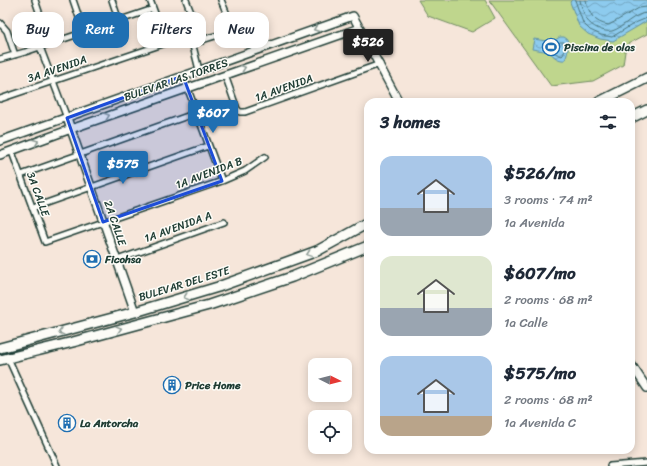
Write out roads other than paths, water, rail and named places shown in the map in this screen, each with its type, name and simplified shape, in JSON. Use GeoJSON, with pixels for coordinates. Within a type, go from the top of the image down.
{"type":"FeatureCollection","features":[{"type":"Feature","properties":{"kind":"highway"},"geometry":{"type":"LineString","coordinates":[[608,98],[647,78]]}},
{"type":"Feature","properties":{"kind":"highway"},"geometry":{"type":"LineString","coordinates":[[635,109],[647,103]]}},
{"type":"Feature","properties":{"kind":"highway"},"geometry":{"type":"LineString","coordinates":[[635,116],[647,110]]}},
{"type":"Feature","properties":{"kind":"highway","name":"BULEVAR DEL ESTE"},"geometry":{"type":"LineString","coordinates":[[0,348],[135,312],[243,278],[317,251],[364,225]]}},
{"type":"Feature","properties":{"kind":"highway"},"geometry":{"type":"LineString","coordinates":[[332,243],[347,238],[364,229]]}},
{"type":"Feature","properties":{"kind":"highway"},"geometry":{"type":"LineString","coordinates":[[4,359],[209,305],[292,277],[364,248]]}},
{"type":"Feature","properties":{"kind":"highway"},"geometry":{"type":"LineString","coordinates":[[209,305],[241,299],[364,252]]}},
{"type":"Feature","properties":{"kind":"street"},"geometry":{"type":"LineString","coordinates":[[35,0],[39,12]]}},
{"type":"Feature","properties":{"kind":"street"},"geometry":{"type":"LineString","coordinates":[[73,0],[77,12]]}},
{"type":"Feature","properties":{"kind":"street"},"geometry":{"type":"LineString","coordinates":[[112,0],[116,12]]}},
{"type":"Feature","properties":{"kind":"street"},"geometry":{"type":"LineString","coordinates":[[129,17],[153,9],[150,0]]}},
{"type":"Feature","properties":{"kind":"street"},"geometry":{"type":"LineString","coordinates":[[186,0],[191,12]]}},
{"type":"Feature","properties":{"kind":"street"},"geometry":{"type":"LineString","coordinates":[[206,40],[230,32],[232,29],[221,0]]}},
{"type":"Feature","properties":{"kind":"street","name":"3A AVENIDA"},"geometry":{"type":"LineString","coordinates":[[0,99],[166,43],[153,9]]}},
{"type":"Feature","properties":{"kind":"street","name":"BULEVAR LAS TORRES"},"geometry":{"type":"LineString","coordinates":[[0,141],[353,16],[360,28],[0,155]]}},
{"type":"Feature","properties":{"kind":"street"},"geometry":{"type":"LineString","coordinates":[[0,24],[7,31],[15,55]]}},
{"type":"Feature","properties":{"kind":"street"},"geometry":{"type":"LineString","coordinates":[[360,28],[376,65],[397,98]]}},
{"type":"Feature","properties":{"kind":"street"},"geometry":{"type":"LineString","coordinates":[[0,59],[37,48]]}},
{"type":"Feature","properties":{"kind":"street"},"geometry":{"type":"LineString","coordinates":[[40,48],[67,118]]}},
{"type":"Feature","properties":{"kind":"street"},"geometry":{"type":"LineString","coordinates":[[194,48],[199,70]]}},
{"type":"Feature","properties":{"kind":"street","name":"1A AVENIDA"},"geometry":{"type":"LineString","coordinates":[[225,75],[236,109],[240,112],[245,112],[376,65]]}},
{"type":"Feature","properties":{"kind":"street"},"geometry":{"type":"LineString","coordinates":[[183,76],[222,181]]}},
{"type":"Feature","properties":{"kind":"street"},"geometry":{"type":"LineString","coordinates":[[21,175],[196,113]]}},
{"type":"Feature","properties":{"kind":"street","name":"2A CALLE"},"geometry":{"type":"LineString","coordinates":[[67,118],[135,312]]}},
{"type":"Feature","properties":{"kind":"street"},"geometry":{"type":"LineString","coordinates":[[32,208],[208,146]]}},
{"type":"Feature","properties":{"kind":"street","name":"3A CALLE"},"geometry":{"type":"LineString","coordinates":[[12,152],[45,242]]}},
{"type":"Feature","properties":{"kind":"street","name":"1A AVENIDA B"},"geometry":{"type":"LineString","coordinates":[[45,242],[222,181],[245,171],[265,157]]}},
{"type":"Feature","properties":{"kind":"street","name":"1A AVENIDA A"},"geometry":{"type":"LineString","coordinates":[[117,260],[224,222]]}},
{"type":"Feature","properties":{"kind":"street"},"geometry":{"type":"LineString","coordinates":[[4,359],[57,466]]}},
{"type":"Feature","properties":{"kind":"street"},"geometry":{"type":"LineString","coordinates":[[635,368],[644,378],[647,388]]}},
{"type":"Feature","properties":{"kind":"street"},"geometry":{"type":"LineString","coordinates":[[610,466],[647,463]]}},
{"type":"Feature","properties":{"kind":"water"},"geometry":{"type":"Polygon","coordinates":[[[572,0],[647,0],[647,21],[613,41],[600,39],[588,34],[579,26],[570,2],[572,0]]]}},
{"type":"Feature","properties":{"kind":"water","name":"Piscina de olas"},"geometry":{"type":"Polygon","coordinates":[[[560,37],[567,39],[568,50],[565,60],[561,60],[553,56],[550,52],[532,49],[534,39],[552,42],[560,37]]]}},
{"type":"Feature","properties":{"kind":"place","name":"Piscina de olas"},"geometry":{"type":"Point","coordinates":[551,47]}},
{"type":"Feature","properties":{"kind":"place","name":"Ficohsa"},"geometry":{"type":"Point","coordinates":[92,259]}},
{"type":"Feature","properties":{"kind":"place","name":"Price Home"},"geometry":{"type":"Point","coordinates":[172,385]}},
{"type":"Feature","properties":{"kind":"place","name":"La Antorcha"},"geometry":{"type":"Point","coordinates":[67,423]}}]}
